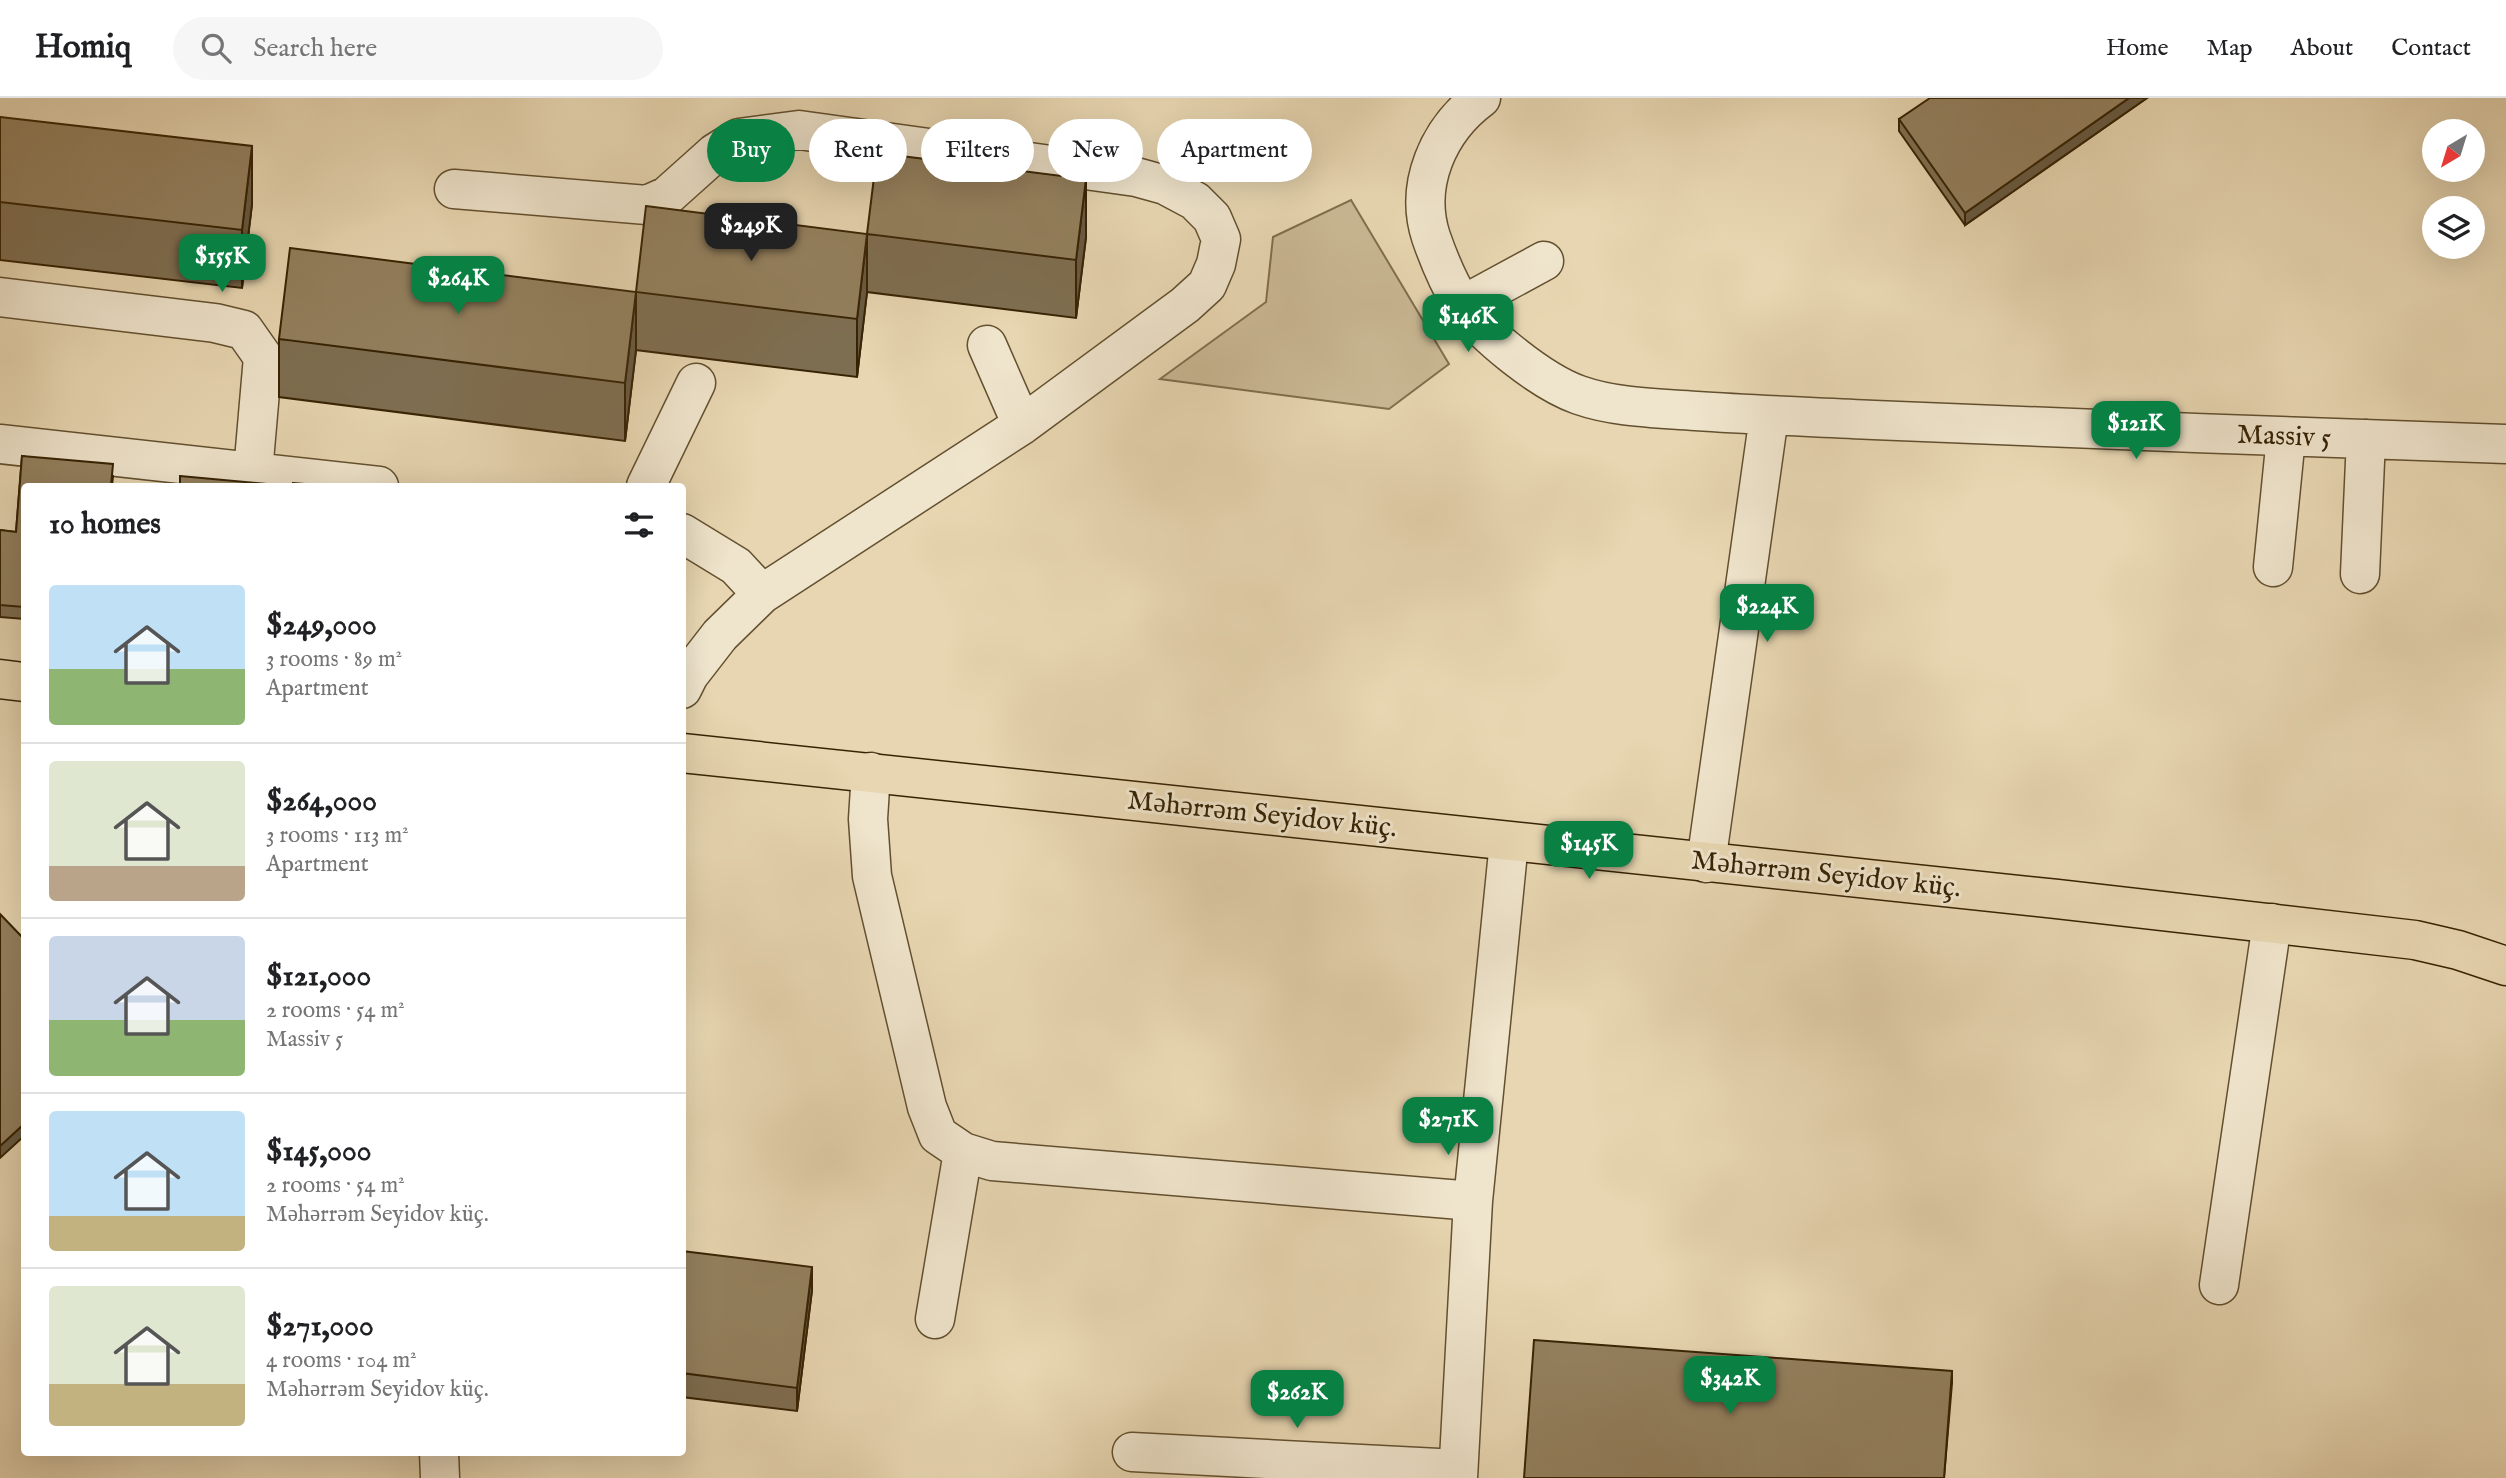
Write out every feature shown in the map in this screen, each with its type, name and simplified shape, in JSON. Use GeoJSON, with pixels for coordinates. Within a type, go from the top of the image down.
{"type":"FeatureCollection","features":[{"type":"Feature","properties":{"kind":"main road"},"geometry":{"type":"LineString","coordinates":[[0,679],[21,682]]}},
{"type":"Feature","properties":{"kind":"main road","name":"Məhərrəm Seyidov küç."},"geometry":{"type":"LineString","coordinates":[[686,752],[2272,923],[2415,940],[2458,950],[2506,966]]}},
{"type":"Feature","properties":{"kind":"street","name":"Massiv 5"},"geometry":{"type":"LineString","coordinates":[[1481,98],[1447,134],[1432,162],[1426,190],[1427,223],[1441,268],[1463,305],[1494,339],[1537,373],[1578,395],[1630,407],[1769,416],[2506,444]]}},
{"type":"Feature","properties":{"kind":"street"},"geometry":{"type":"LineString","coordinates":[[454,189],[647,205],[667,196],[715,153],[739,138],[799,130],[1136,177],[1165,185],[1195,201],[1212,218],[1221,239],[1216,264],[1207,285],[1185,305],[1023,425],[762,594],[720,635],[686,681]]}},
{"type":"Feature","properties":{"kind":"street"},"geometry":{"type":"LineString","coordinates":[[1463,305],[1544,261]]}},
{"type":"Feature","properties":{"kind":"street"},"geometry":{"type":"LineString","coordinates":[[0,298],[215,323],[244,330],[263,357],[253,472]]}},
{"type":"Feature","properties":{"kind":"street"},"geometry":{"type":"LineString","coordinates":[[987,345],[1023,425]]}},
{"type":"Feature","properties":{"kind":"street"},"geometry":{"type":"LineString","coordinates":[[647,483],[696,383]]}},
{"type":"Feature","properties":{"kind":"street"},"geometry":{"type":"LineString","coordinates":[[1706,863],[1769,416]]}},
{"type":"Feature","properties":{"kind":"street"},"geometry":{"type":"LineString","coordinates":[[2273,567],[2286,437]]}},
{"type":"Feature","properties":{"kind":"street"},"geometry":{"type":"LineString","coordinates":[[2360,574],[2366,439]]}},
{"type":"Feature","properties":{"kind":"street"},"geometry":{"type":"LineString","coordinates":[[0,444],[352,483]]}},
{"type":"Feature","properties":{"kind":"street"},"geometry":{"type":"LineString","coordinates":[[686,535],[736,566],[762,594]]}},
{"type":"Feature","properties":{"kind":"street"},"geometry":{"type":"LineString","coordinates":[[871,772],[868,819],[872,876],[927,1107],[938,1135],[963,1152],[992,1161],[1473,1201]]}},
{"type":"Feature","properties":{"kind":"street"},"geometry":{"type":"LineString","coordinates":[[1132,1452],[1319,1470],[1458,1474],[1473,1201],[1510,842]]}},
{"type":"Feature","properties":{"kind":"street"},"geometry":{"type":"LineString","coordinates":[[2219,1285],[2272,923]]}},
{"type":"Feature","properties":{"kind":"street"},"geometry":{"type":"LineString","coordinates":[[935,1319],[963,1152]]}},
{"type":"Feature","properties":{"kind":"street"},"geometry":{"type":"LineString","coordinates":[[439,1456],[440,1478]]}},
{"type":"Feature","properties":{"kind":"shaded area"},"geometry":{"type":"Polygon","coordinates":[[[1351,200],[1449,364],[1389,409],[1160,379],[1266,302],[1273,237],[1351,200]]]}},
{"type":"Feature","properties":{"kind":"building"},"geometry":{"type":"Polygon","coordinates":[[[1930,98],[2129,98],[1965,213],[1899,119],[1930,98]]]}},
{"type":"Feature","properties":{"kind":"building"},"geometry":{"type":"Polygon","coordinates":[[[0,117],[252,146],[242,230],[0,202],[0,117]]]}},
{"type":"Feature","properties":{"kind":"building"},"geometry":{"type":"Polygon","coordinates":[[[907,157],[921,158],[921,182],[1034,182],[1034,173],[1048,174],[1048,182],[1086,182],[1076,260],[867,234],[873,182],[907,182],[907,157]]]}},
{"type":"Feature","properties":{"kind":"building"},"geometry":{"type":"Polygon","coordinates":[[[646,206],[867,234],[857,319],[636,292],[646,206]]]}},
{"type":"Feature","properties":{"kind":"building"},"geometry":{"type":"Polygon","coordinates":[[[290,248],[636,292],[625,383],[279,339],[290,248]]]}},
{"type":"Feature","properties":{"kind":"building"},"geometry":{"type":"Polygon","coordinates":[[[22,456],[113,464],[111,483],[21,483],[21,607],[0,605],[0,530],[16,532],[22,456]]]}},
{"type":"Feature","properties":{"kind":"building"},"geometry":{"type":"Polygon","coordinates":[[[180,476],[257,483],[180,483],[180,476]]]}},
{"type":"Feature","properties":{"kind":"building"},"geometry":{"type":"Polygon","coordinates":[[[0,914],[21,936],[21,1127],[0,1146],[0,914]]]}},
{"type":"Feature","properties":{"kind":"building"},"geometry":{"type":"Polygon","coordinates":[[[686,1251],[812,1267],[797,1388],[686,1374],[686,1251]]]}},
{"type":"Feature","properties":{"kind":"building"},"geometry":{"type":"Polygon","coordinates":[[[1534,1340],[1952,1371],[1944,1478],[1524,1478],[1534,1340]]]}}]}
